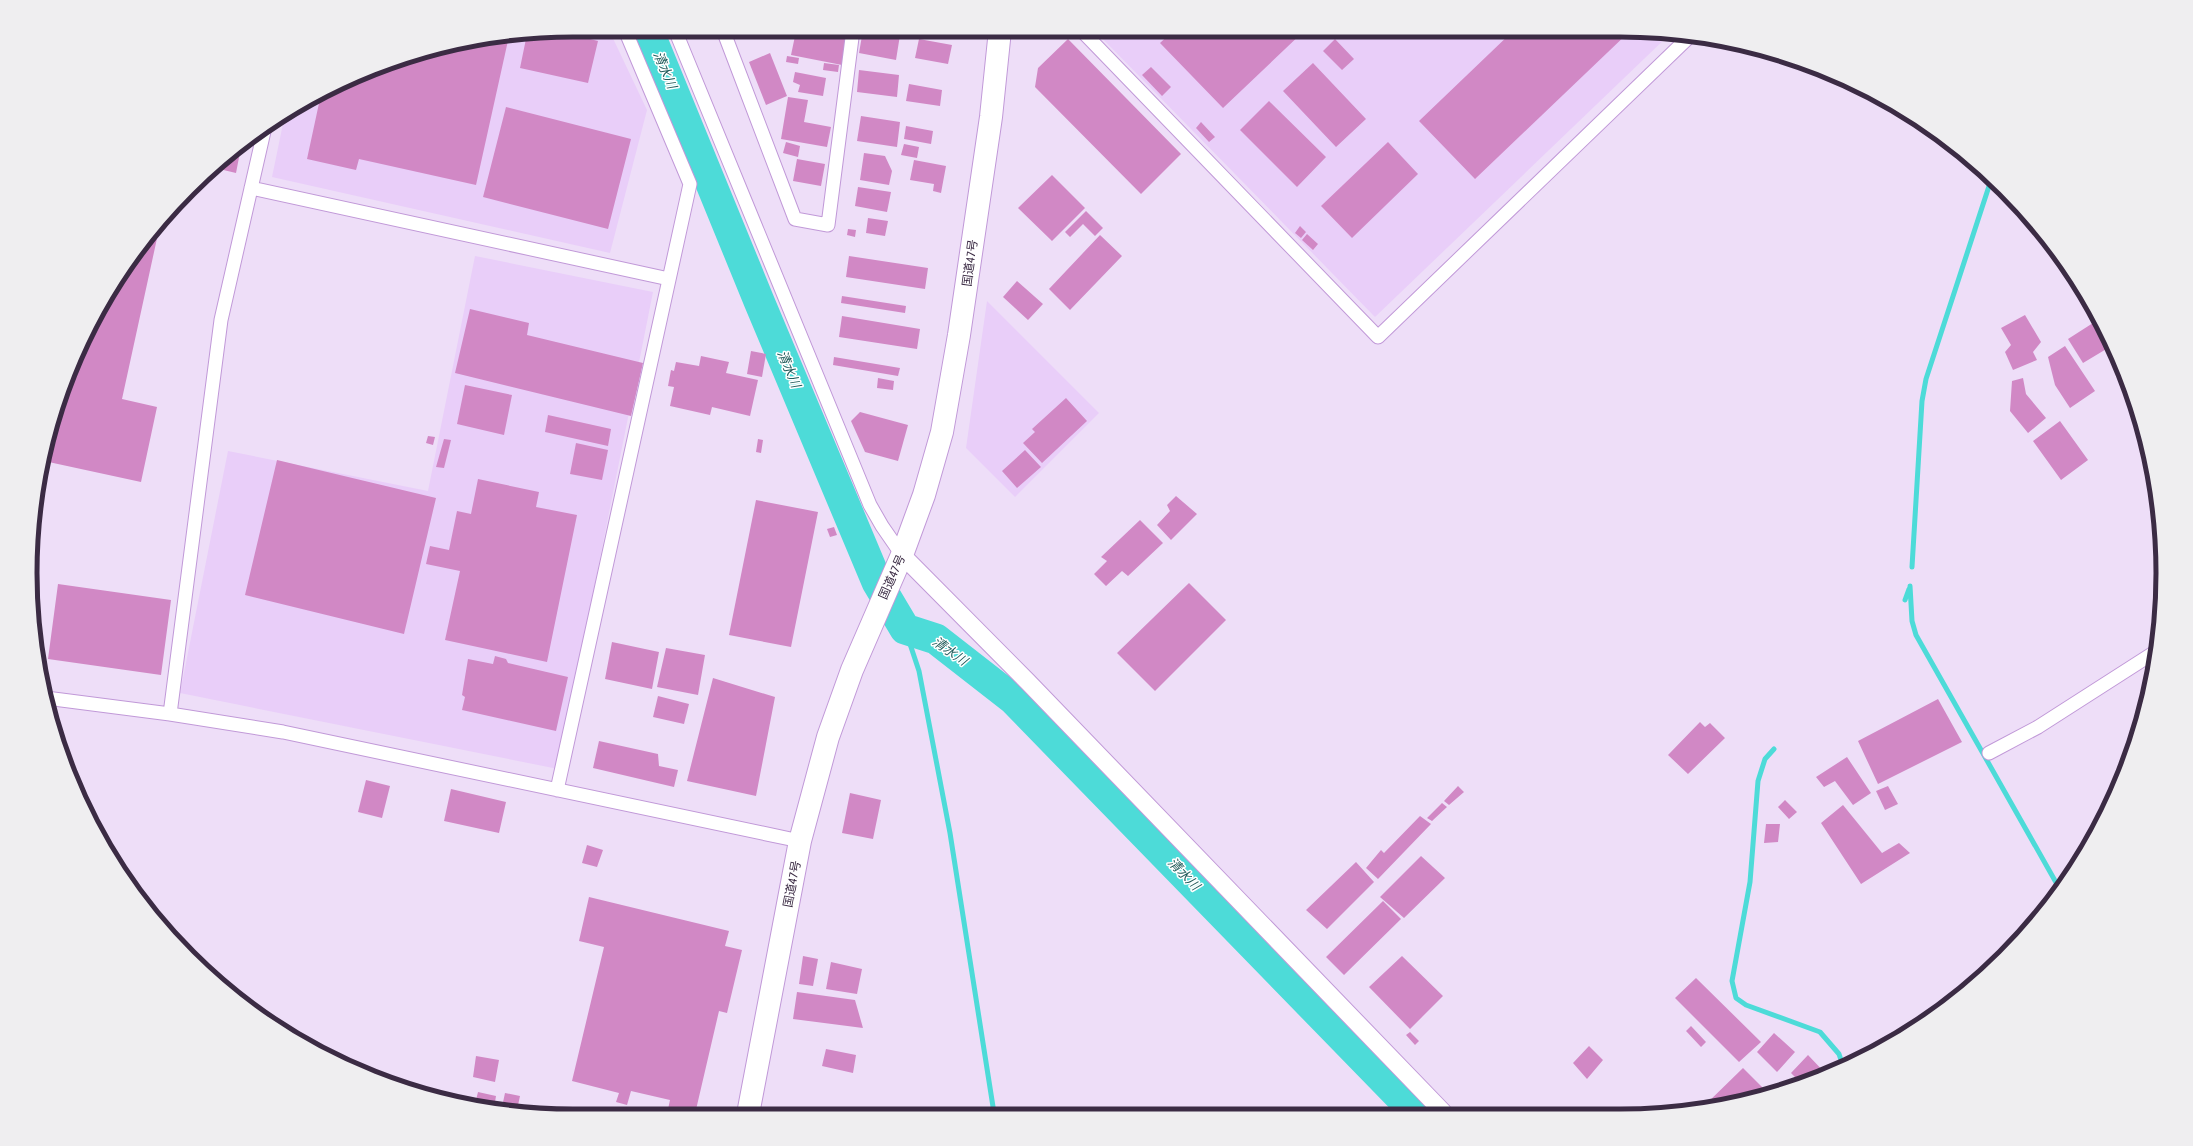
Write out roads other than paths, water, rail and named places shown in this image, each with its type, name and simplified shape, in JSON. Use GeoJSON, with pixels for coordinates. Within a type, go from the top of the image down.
{"type":"FeatureCollection","features":[{"type":"Feature","properties":{"kind":"highway","name":"国道47号"},"geometry":{"type":"LineString","coordinates":[[749,1109],[800,841],[828,737],[852,670],[901,558],[924,495],[942,432],[959,335],[992,116],[999,37]]}},
{"type":"Feature","properties":{"kind":"street"},"geometry":{"type":"LineString","coordinates":[[557,790],[690,184],[628,37]]}},
{"type":"Feature","properties":{"kind":"street"},"geometry":{"type":"LineString","coordinates":[[678,37],[870,505],[901,558],[1045,699],[1440,1109]]}},
{"type":"Feature","properties":{"kind":"street"},"geometry":{"type":"LineString","coordinates":[[726,37],[795,219],[828,224],[852,37]]}},
{"type":"Feature","properties":{"kind":"street"},"geometry":{"type":"LineString","coordinates":[[1089,37],[1378,337],[1684,41]]}},
{"type":"Feature","properties":{"kind":"street"},"geometry":{"type":"LineString","coordinates":[[170,714],[221,320],[263,136]]}},
{"type":"Feature","properties":{"kind":"street"},"geometry":{"type":"LineString","coordinates":[[251,188],[669,279]]}},
{"type":"Feature","properties":{"kind":"street"},"geometry":{"type":"LineString","coordinates":[[1989,753],[2038,727],[2149,656]]}},
{"type":"Feature","properties":{"kind":"street"},"geometry":{"type":"LineString","coordinates":[[52,699],[170,714],[283,732],[800,841]]}},
{"type":"Feature","properties":{"kind":"waterway","name":"清水川"},"geometry":{"type":"LineString","coordinates":[[651,37],[759,301],[877,582],[905,629],[936,639],[1013,699],[1412,1109]]}},
{"type":"Feature","properties":{"kind":"waterway"},"geometry":{"type":"LineString","coordinates":[[1912,567],[1922,401],[1926,379],[1989,185]]}},
{"type":"Feature","properties":{"kind":"waterway"},"geometry":{"type":"LineString","coordinates":[[1910,586],[1912,621],[1916,635],[2057,884]]}},
{"type":"Feature","properties":{"kind":"waterway"},"geometry":{"type":"LineString","coordinates":[[1905,600],[1909,589]]}},
{"type":"Feature","properties":{"kind":"waterway"},"geometry":{"type":"LineString","coordinates":[[905,629],[919,671],[950,833],[993,1109]]}},
{"type":"Feature","properties":{"kind":"waterway"},"geometry":{"type":"LineString","coordinates":[[1774,749],[1765,759],[1758,781],[1750,882],[1732,981],[1736,998],[1746,1005],[1820,1032],[1839,1054],[1841,1061]]}}]}
